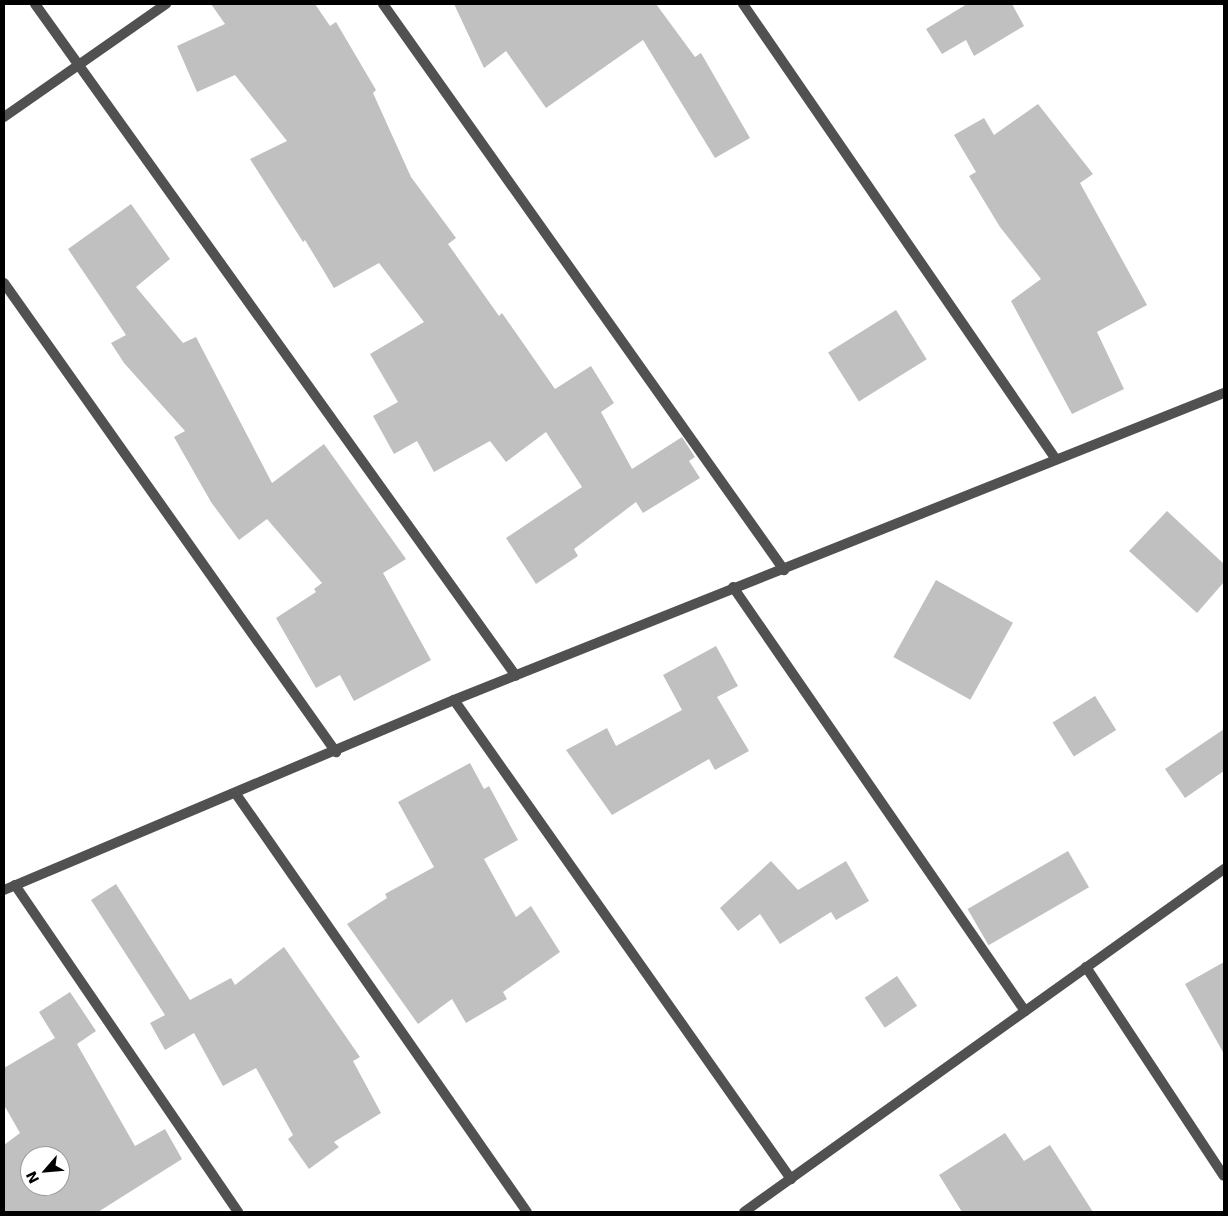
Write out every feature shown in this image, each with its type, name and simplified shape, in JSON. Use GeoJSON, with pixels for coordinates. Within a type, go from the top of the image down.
{"type":"FeatureCollection","features":[{"type":"Feature","properties":{"kind":"street"},"geometry":{"type":"LineString","coordinates":[[35,4],[516,676]]}},
{"type":"Feature","properties":{"kind":"street"},"geometry":{"type":"LineString","coordinates":[[4,117],[79,67],[166,4]]}},
{"type":"Feature","properties":{"kind":"street"},"geometry":{"type":"LineString","coordinates":[[382,4],[784,570]]}},
{"type":"Feature","properties":{"kind":"street"},"geometry":{"type":"LineString","coordinates":[[743,4],[1055,458]]}},
{"type":"Feature","properties":{"kind":"street"},"geometry":{"type":"LineString","coordinates":[[4,283],[336,752]]}},
{"type":"Feature","properties":{"kind":"street"},"geometry":{"type":"LineString","coordinates":[[4,890],[336,752],[454,700],[733,588],[784,570],[1055,458],[1224,393]]}},
{"type":"Feature","properties":{"kind":"street"},"geometry":{"type":"LineString","coordinates":[[733,588],[1025,1011]]}},
{"type":"Feature","properties":{"kind":"street"},"geometry":{"type":"LineString","coordinates":[[454,700],[791,1179]]}},
{"type":"Feature","properties":{"kind":"street"},"geometry":{"type":"LineString","coordinates":[[236,794],[527,1212]]}},
{"type":"Feature","properties":{"kind":"street"},"geometry":{"type":"LineString","coordinates":[[744,1212],[1224,869]]}},
{"type":"Feature","properties":{"kind":"street"},"geometry":{"type":"LineString","coordinates":[[15,885],[238,1212]]}},
{"type":"Feature","properties":{"kind":"street"},"geometry":{"type":"LineString","coordinates":[[1086,967],[1224,1176]]}},
{"type":"Feature","properties":{"kind":"building"},"geometry":{"type":"Polygon","coordinates":[[[211,4],[315,4],[330,26],[336,22],[376,90],[373,93],[411,177],[456,238],[448,244],[499,316],[502,313],[555,389],[591,366],[614,403],[601,412],[632,469],[682,437],[695,457],[689,461],[700,478],[643,513],[636,502],[574,549],[578,556],[536,584],[506,538],[582,487],[546,432],[506,462],[490,441],[434,472],[417,441],[394,454],[373,416],[398,402],[370,354],[424,322],[379,263],[334,288],[305,240],[303,242],[250,159],[287,141],[235,75],[197,92],[177,46],[225,24],[211,4]]]}},
{"type":"Feature","properties":{"kind":"building"},"geometry":{"type":"Polygon","coordinates":[[[454,4],[656,4],[695,57],[701,53],[750,138],[715,158],[643,40],[546,108],[506,51],[484,68],[454,4]]]}},
{"type":"Feature","properties":{"kind":"building"},"geometry":{"type":"Polygon","coordinates":[[[967,4],[1012,4],[1024,26],[974,56],[966,40],[942,54],[926,29],[967,4]]]}},
{"type":"Feature","properties":{"kind":"building"},"geometry":{"type":"Polygon","coordinates":[[[1038,104],[1093,174],[1080,183],[1147,305],[1097,332],[1124,389],[1072,414],[1011,301],[1041,279],[1000,227],[969,176],[976,172],[954,135],[984,118],[994,135],[1038,104]]]}},
{"type":"Feature","properties":{"kind":"building"},"geometry":{"type":"Polygon","coordinates":[[[131,204],[170,259],[136,287],[183,343],[196,337],[272,483],[324,444],[406,559],[383,573],[431,660],[354,701],[340,675],[316,688],[276,618],[316,592],[314,589],[322,583],[267,519],[239,540],[211,502],[174,437],[185,431],[124,363],[111,343],[126,335],[68,249],[131,204]]]}},
{"type":"Feature","properties":{"kind":"building"},"geometry":{"type":"Polygon","coordinates":[[[896,310],[927,359],[859,402],[828,352],[896,310]]]}},
{"type":"Feature","properties":{"kind":"building"},"geometry":{"type":"Polygon","coordinates":[[[1167,511],[1224,564],[1224,582],[1197,613],[1129,551],[1167,511]]]}},
{"type":"Feature","properties":{"kind":"building"},"geometry":{"type":"Polygon","coordinates":[[[936,580],[1013,623],[970,700],[893,657],[936,580]]]}},
{"type":"Feature","properties":{"kind":"building"},"geometry":{"type":"Polygon","coordinates":[[[716,646],[738,686],[717,697],[749,751],[715,770],[709,759],[612,815],[566,750],[607,728],[616,746],[682,710],[663,675],[716,646]]]}},
{"type":"Feature","properties":{"kind":"building"},"geometry":{"type":"Polygon","coordinates":[[[1095,696],[1116,730],[1074,756],[1053,722],[1095,696]]]}},
{"type":"Feature","properties":{"kind":"building"},"geometry":{"type":"Polygon","coordinates":[[[1224,729],[1224,771],[1185,798],[1165,769],[1224,729]]]}},
{"type":"Feature","properties":{"kind":"building"},"geometry":{"type":"Polygon","coordinates":[[[470,763],[484,789],[489,786],[518,840],[484,859],[516,917],[531,906],[560,952],[503,992],[507,999],[466,1023],[452,999],[418,1024],[347,924],[387,898],[385,894],[434,867],[398,802],[470,763]]]}},
{"type":"Feature","properties":{"kind":"building"},"geometry":{"type":"Polygon","coordinates":[[[1068,851],[1089,887],[989,945],[968,909],[1068,851]]]}},
{"type":"Feature","properties":{"kind":"building"},"geometry":{"type":"Polygon","coordinates":[[[771,861],[798,890],[846,861],[869,901],[836,920],[831,912],[780,944],[760,914],[738,931],[720,908],[771,861]]]}},
{"type":"Feature","properties":{"kind":"building"},"geometry":{"type":"Polygon","coordinates":[[[116,884],[190,1000],[231,978],[235,985],[284,947],[360,1057],[353,1061],[381,1113],[334,1142],[339,1147],[309,1169],[288,1139],[293,1135],[256,1068],[223,1086],[194,1033],[165,1050],[150,1023],[165,1015],[91,900],[116,884]]]}},
{"type":"Feature","properties":{"kind":"building"},"geometry":{"type":"Polygon","coordinates":[[[1224,962],[1224,1054],[1185,984],[1224,962]]]}},
{"type":"Feature","properties":{"kind":"building"},"geometry":{"type":"Polygon","coordinates":[[[897,976],[917,1006],[885,1028],[865,998],[897,976]]]}},
{"type":"Feature","properties":{"kind":"building"},"geometry":{"type":"Polygon","coordinates":[[[70,992],[96,1031],[77,1044],[135,1146],[165,1129],[182,1159],[98,1212],[4,1212],[4,1145],[20,1133],[4,1105],[4,1068],[55,1038],[39,1012],[70,992]]]}},
{"type":"Feature","properties":{"kind":"building"},"geometry":{"type":"Polygon","coordinates":[[[1005,1133],[1024,1161],[1050,1145],[1093,1212],[962,1212],[939,1175],[1005,1133]]]}}]}
